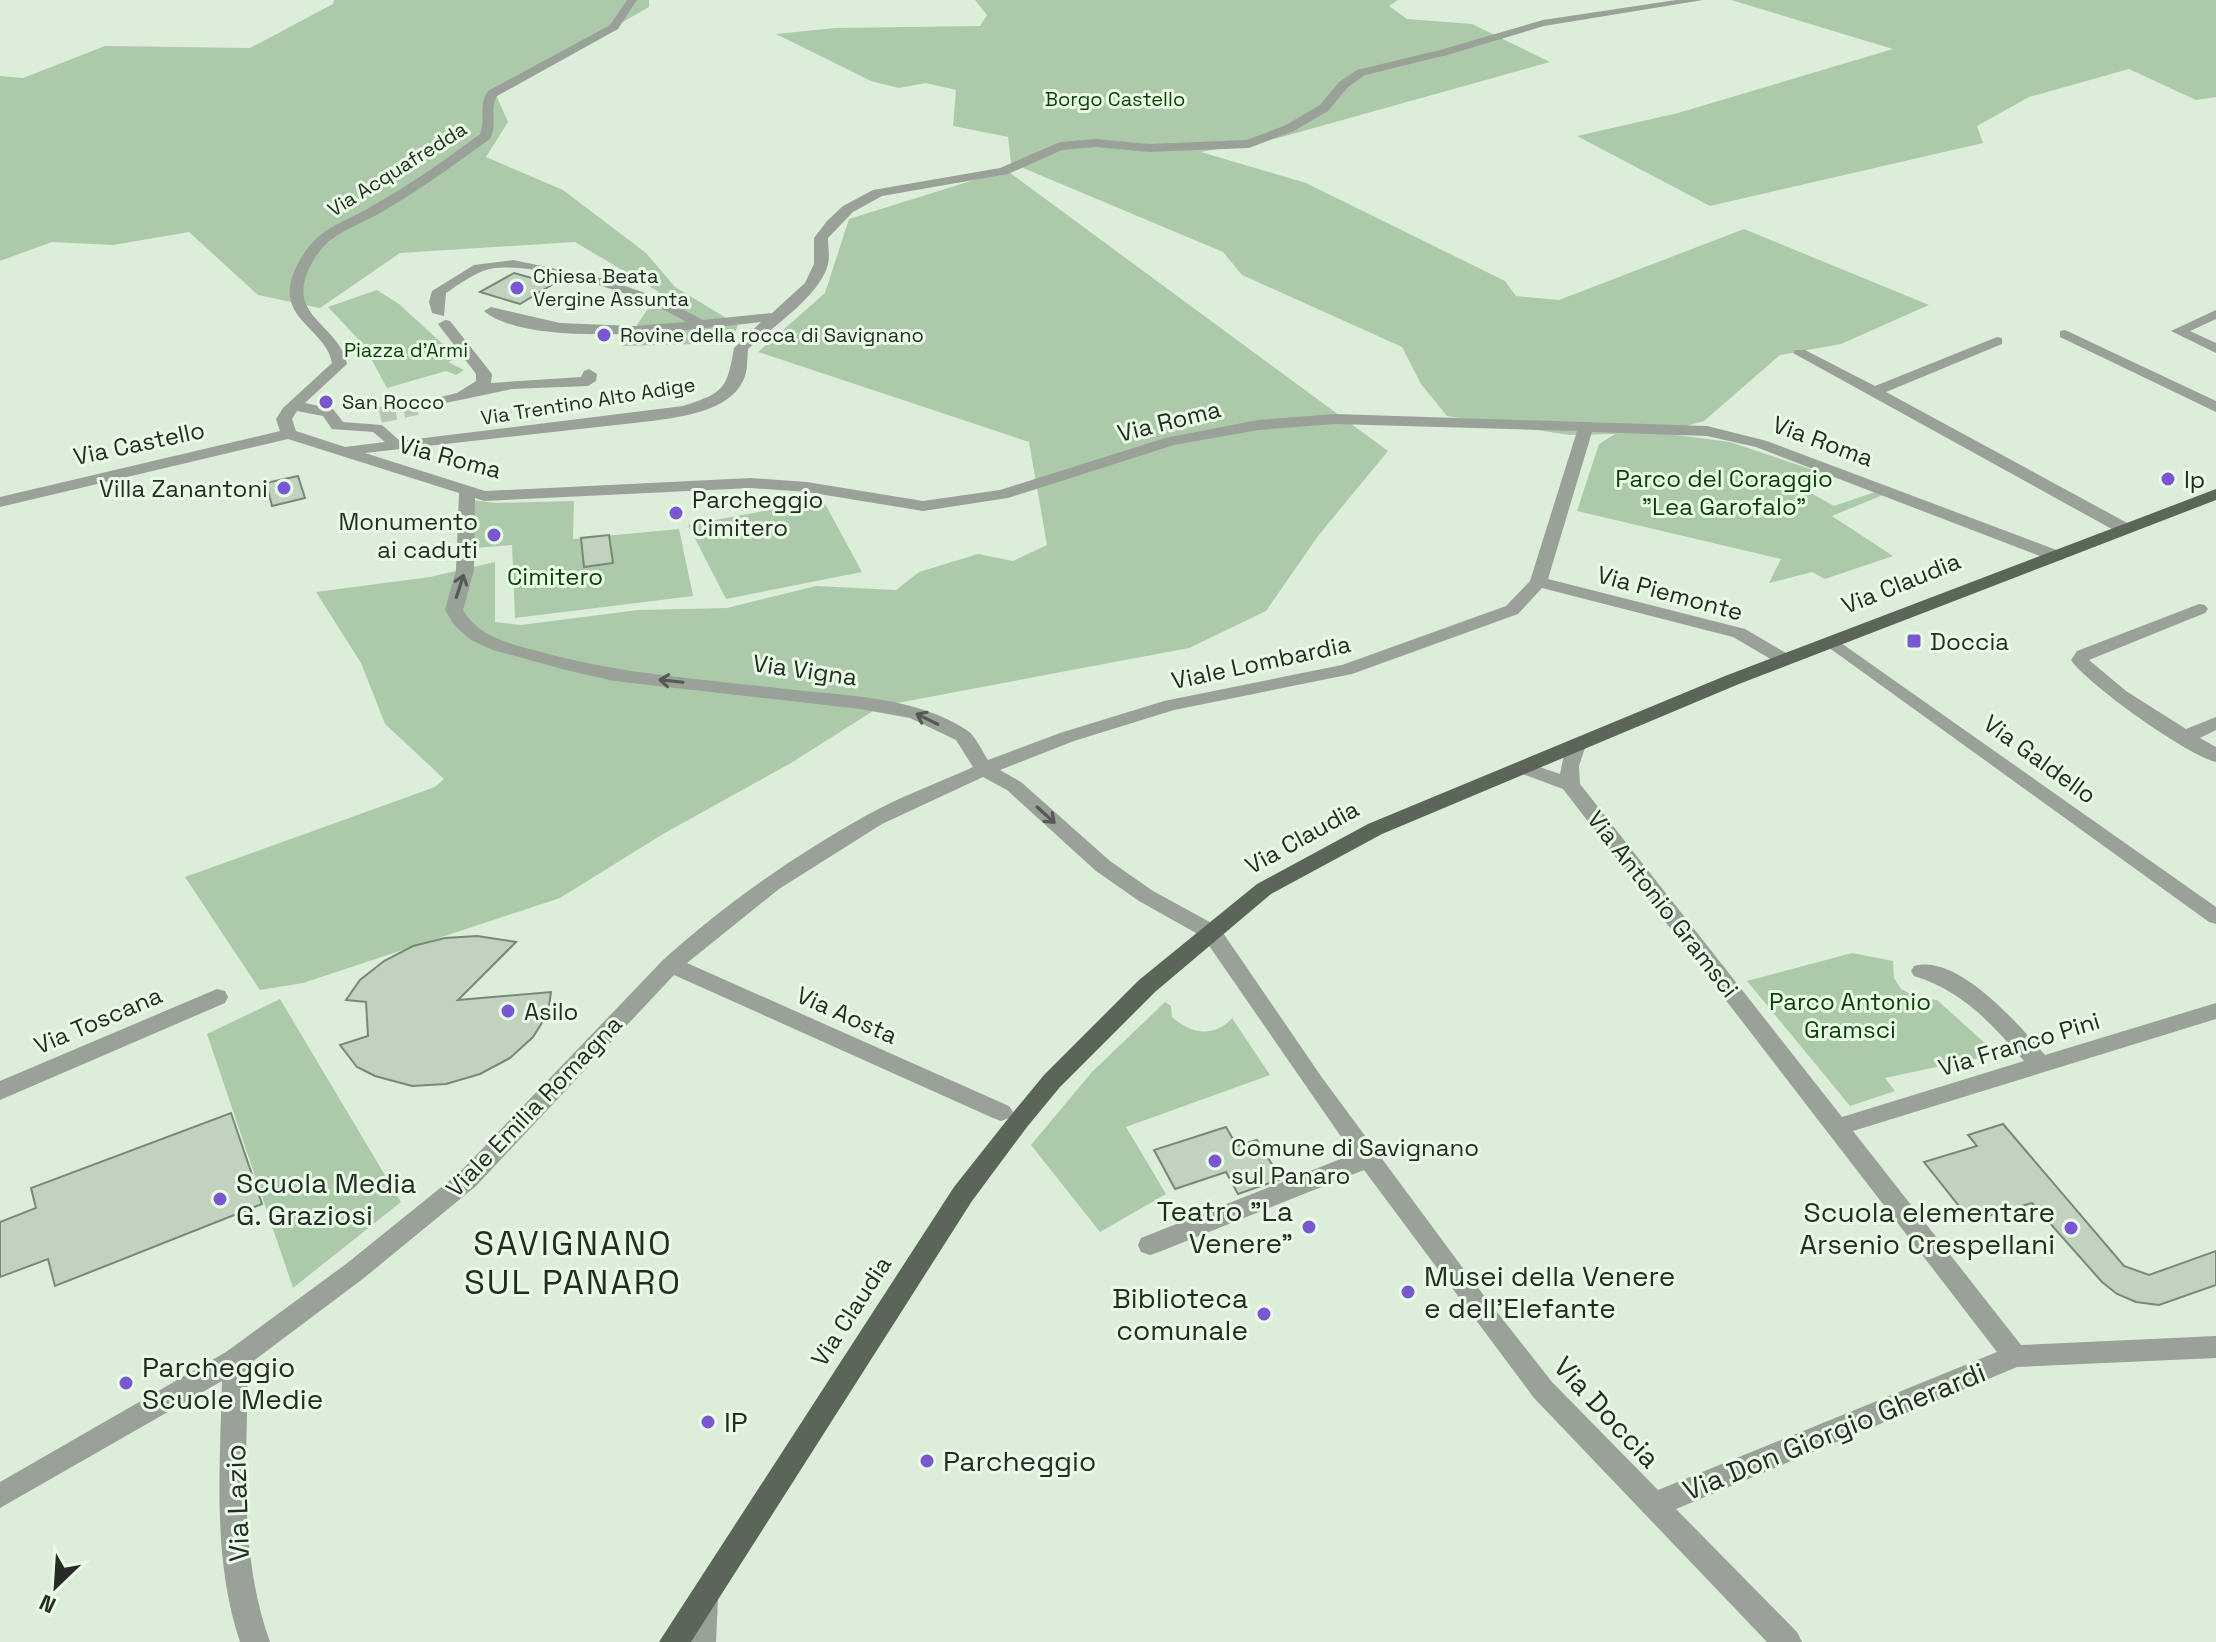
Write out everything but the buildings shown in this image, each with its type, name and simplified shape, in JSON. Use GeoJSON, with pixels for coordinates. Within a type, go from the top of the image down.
{"type":"FeatureCollection","features":[{"type":"Feature","properties":{"kind":"main road","name":"Via Claudia"},"geometry":{"type":"LineString","coordinates":[[674,1642],[963,1194],[997,1149],[1052,1081],[1147,986],[1264,889],[1375,829],[1522,767],[1785,660],[2216,494]]}},
{"type":"Feature","properties":{"kind":"street","name":"Via Acquafredda"},"geometry":{"type":"LineString","coordinates":[[294,406],[340,364],[334,345],[302,309],[297,298],[305,268],[317,246],[339,228],[397,196],[486,136],[490,125],[487,102],[492,94],[614,27],[632,0]]}},
{"type":"Feature","properties":{"kind":"street","name":"Via Trentino Alto Adige"},"geometry":{"type":"LineString","coordinates":[[335,449],[507,437],[671,412],[706,403],[732,387],[739,377],[741,348],[811,285],[821,264],[821,238],[832,224],[848,209],[878,193],[1003,171],[1060,146],[1096,143],[1149,148],[1249,144],[1290,128],[1324,108],[1343,85],[1361,72],[1443,53],[1543,23],[1698,0]]}},
{"type":"Feature","properties":{"kind":"street"},"geometry":{"type":"LineString","coordinates":[[475,390],[483,383],[484,374],[442,319],[436,302],[439,291],[480,267],[521,263],[645,299],[688,315],[699,324]]}},
{"type":"Feature","properties":{"kind":"street"},"geometry":{"type":"LineString","coordinates":[[491,311],[506,317],[596,330],[780,316]]}},
{"type":"Feature","properties":{"kind":"street"},"geometry":{"type":"LineString","coordinates":[[2216,314],[2178,331],[2216,349]]}},
{"type":"Feature","properties":{"kind":"street"},"geometry":{"type":"LineString","coordinates":[[2065,334],[2216,407]]}},
{"type":"Feature","properties":{"kind":"street"},"geometry":{"type":"LineString","coordinates":[[1874,392],[1997,341]]}},
{"type":"Feature","properties":{"kind":"street"},"geometry":{"type":"LineString","coordinates":[[1800,353],[2125,529]]}},
{"type":"Feature","properties":{"kind":"street"},"geometry":{"type":"LineString","coordinates":[[417,407],[475,390],[512,384],[588,381],[589,374]]}},
{"type":"Feature","properties":{"kind":"street"},"geometry":{"type":"LineString","coordinates":[[289,434],[284,419],[294,406],[328,412],[338,426]]}},
{"type":"Feature","properties":{"kind":"street"},"geometry":{"type":"LineString","coordinates":[[338,426],[380,415]]}},
{"type":"Feature","properties":{"kind":"street","name":"Via Roma"},"geometry":{"type":"LineString","coordinates":[[289,434],[467,492],[506,497],[751,483],[807,487],[923,506],[1002,495],[1171,441],[1258,425],[1335,419],[1707,431],[1761,444],[2056,556]]}},
{"type":"Feature","properties":{"kind":"street"},"geometry":{"type":"LineString","coordinates":[[338,426],[379,427],[387,431],[396,446]]}},
{"type":"Feature","properties":{"kind":"street"},"geometry":{"type":"LineString","coordinates":[[1538,582],[1586,427]]}},
{"type":"Feature","properties":{"kind":"street","name":"Via Castello"},"geometry":{"type":"LineString","coordinates":[[0,502],[289,434]]}},
{"type":"Feature","properties":{"kind":"street","name":"Via Vigna"},"geometry":{"type":"LineString","coordinates":[[467,492],[465,570],[454,610],[461,622],[499,646],[614,675],[751,688],[915,713],[963,736],[984,769],[1014,786],[1103,866],[1146,896],[1211,932]]}},
{"type":"Feature","properties":{"kind":"street","name":"Via Piemonte"},"geometry":{"type":"LineString","coordinates":[[1538,582],[1739,633],[1785,660]]}},
{"type":"Feature","properties":{"kind":"street","name":"Viale Lombardia"},"geometry":{"type":"LineString","coordinates":[[984,769],[1067,737],[1171,705],[1346,670],[1512,610],[1538,582]]}},
{"type":"Feature","properties":{"kind":"street"},"geometry":{"type":"LineString","coordinates":[[2199,609],[2083,655],[2080,660],[2081,666],[2101,681],[2216,756]]}},
{"type":"Feature","properties":{"kind":"street","name":"Via Galdello"},"geometry":{"type":"LineString","coordinates":[[1834,643],[2216,917]]}},
{"type":"Feature","properties":{"kind":"street"},"geometry":{"type":"LineString","coordinates":[[2186,737],[2216,723]]}},
{"type":"Feature","properties":{"kind":"street"},"geometry":{"type":"LineString","coordinates":[[1522,767],[1570,785],[1569,766],[1576,745]]}},
{"type":"Feature","properties":{"kind":"street","name":"Viale Emilia Romagna"},"geometry":{"type":"LineString","coordinates":[[0,1496],[235,1360],[355,1271],[468,1179],[671,965],[704,935],[772,884],[875,819],[984,769]]}},
{"type":"Feature","properties":{"kind":"street","name":"Via Antonio Gramsci"},"geometry":{"type":"LineString","coordinates":[[1570,785],[2015,1356]]}},
{"type":"Feature","properties":{"kind":"street","name":"Via Doccia"},"geometry":{"type":"LineString","coordinates":[[1211,932],[1368,1158],[1543,1390],[1787,1642]]}},
{"type":"Feature","properties":{"kind":"street","name":"Via Aosta"},"geometry":{"type":"LineString","coordinates":[[671,965],[1001,1112]]}},
{"type":"Feature","properties":{"kind":"street"},"geometry":{"type":"LineString","coordinates":[[1922,971],[1955,983],[1978,998],[2040,1064]]}},
{"type":"Feature","properties":{"kind":"street","name":"Via Toscana"},"geometry":{"type":"LineString","coordinates":[[0,1091],[217,997]]}},
{"type":"Feature","properties":{"kind":"street","name":"Via Franco Pini"},"geometry":{"type":"LineString","coordinates":[[1837,1127],[2216,1011]]}},
{"type":"Feature","properties":{"kind":"street"},"geometry":{"type":"LineString","coordinates":[[1150,1245],[1368,1158]]}},
{"type":"Feature","properties":{"kind":"street"},"geometry":{"type":"LineString","coordinates":[[2015,1356],[2216,1347]]}},
{"type":"Feature","properties":{"kind":"street","name":"Via Don Giorgio Gherardi"},"geometry":{"type":"LineString","coordinates":[[1654,1505],[2015,1356]]}},
{"type":"Feature","properties":{"kind":"street","name":"Via Lazio"},"geometry":{"type":"LineString","coordinates":[[235,1360],[236,1536],[243,1616],[255,1642]]}},
{"type":"Feature","properties":{"kind":"street"},"geometry":{"type":"LineString","coordinates":[[701,1642],[705,1594]]}},
{"type":"Feature","properties":{"kind":"green space"},"geometry":{"type":"Polygon","coordinates":[[[334,0],[649,0],[649,7],[496,95],[508,122],[486,157],[563,190],[646,253],[675,287],[738,325],[731,343],[623,346],[659,292],[575,242],[400,253],[320,308],[258,295],[189,232],[113,245],[52,242],[0,261],[0,76],[23,78],[105,46],[250,48],[333,4],[334,0]]]}},
{"type":"Feature","properties":{"kind":"green space","name":"Borgo Castello"},"geometry":{"type":"Polygon","coordinates":[[[975,0],[1398,0],[1389,6],[1407,19],[1472,24],[1550,62],[1278,138],[1201,152],[1306,183],[1505,281],[1516,296],[1559,300],[1744,229],[1929,305],[1841,344],[1780,355],[1704,421],[1661,433],[1730,442],[1825,474],[1798,486],[1834,506],[1875,492],[1883,495],[1832,516],[1893,556],[1825,579],[1812,572],[1769,583],[1781,559],[1577,511],[1599,444],[1615,434],[1569,435],[1447,416],[1421,384],[1402,347],[1242,275],[1223,252],[1011,163],[1008,137],[953,126],[956,90],[926,83],[899,88],[871,81],[776,34],[835,28],[980,26],[987,15],[975,0]]]}},
{"type":"Feature","properties":{"kind":"green space"},"geometry":{"type":"Polygon","coordinates":[[[1731,0],[2216,0],[2216,97],[2196,100],[2129,69],[2029,97],[1977,126],[1983,143],[1710,206],[1577,136],[1678,113],[1893,49],[1731,0]]]}},
{"type":"Feature","properties":{"kind":"green space"},"geometry":{"type":"Polygon","coordinates":[[[1006,170],[1388,451],[1318,536],[1266,611],[1189,648],[881,706],[791,763],[663,834],[560,898],[303,983],[260,990],[185,877],[435,787],[444,779],[385,724],[361,663],[316,592],[430,577],[495,562],[495,622],[521,625],[638,610],[727,608],[816,586],[896,590],[919,572],[978,554],[1013,561],[1047,545],[1029,442],[758,352],[825,293],[849,219],[1006,170]]]}},
{"type":"Feature","properties":{"kind":"green space","name":"Piazza d'Armi"},"geometry":{"type":"Polygon","coordinates":[[[377,290],[399,304],[458,358],[448,362],[464,370],[456,375],[446,371],[387,388],[363,344],[328,307],[377,290]]]}},
{"type":"Feature","properties":{"kind":"green space","name":"Cimitero"},"geometry":{"type":"Polygon","coordinates":[[[473,500],[495,503],[574,501],[573,539],[679,529],[693,596],[515,618],[512,545],[474,548],[473,500]]]}},
{"type":"Feature","properties":{"kind":"green space"},"geometry":{"type":"Polygon","coordinates":[[[823,500],[862,572],[726,599],[688,525],[823,500]]]}},
{"type":"Feature","properties":{"kind":"green space","name":"Parco Antonio Gramsci"},"geometry":{"type":"Polygon","coordinates":[[[1852,953],[1893,961],[1894,978],[1901,989],[1918,998],[1937,1000],[1997,1054],[1885,1078],[1895,1091],[1850,1106],[1747,981],[1852,953]]]}},
{"type":"Feature","properties":{"kind":"green space"},"geometry":{"type":"Polygon","coordinates":[[[280,999],[401,1202],[293,1288],[207,1034],[280,999]]]}},
{"type":"Feature","properties":{"kind":"green space"},"geometry":{"type":"Polygon","coordinates":[[[1165,1002],[1171,1006],[1172,1017],[1194,1030],[1218,1029],[1232,1018],[1270,1075],[1126,1127],[1166,1194],[1100,1232],[1031,1145],[1092,1072],[1165,1002]]]}},
{"type":"Feature","properties":{"kind":"tunnel"},"geometry":{"type":"LineString","coordinates":[[380,415],[417,407]]}},
{"type":"Feature","properties":{"kind":"place","name":"Chiesa Beata Vergine Assunta"},"geometry":{"type":"Point","coordinates":[517,288]}},
{"type":"Feature","properties":{"kind":"place","name":"Rovine della rocca di Savignano"},"geometry":{"type":"Point","coordinates":[604,335]}},
{"type":"Feature","properties":{"kind":"place","name":"San Rocco"},"geometry":{"type":"Point","coordinates":[326,402]}},
{"type":"Feature","properties":{"kind":"place","name":"Ip"},"geometry":{"type":"Point","coordinates":[2168,479]}},
{"type":"Feature","properties":{"kind":"place","name":"Villa Zanantoni"},"geometry":{"type":"Point","coordinates":[284,488]}},
{"type":"Feature","properties":{"kind":"place","name":"Parcheggio Cimitero"},"geometry":{"type":"Point","coordinates":[676,513]}},
{"type":"Feature","properties":{"kind":"place","name":"Monumento ai caduti"},"geometry":{"type":"Point","coordinates":[494,535]}},
{"type":"Feature","properties":{"kind":"place","name":"Doccia"},"geometry":{"type":"Point","coordinates":[1914,641]}},
{"type":"Feature","properties":{"kind":"place","name":"Asilo"},"geometry":{"type":"Point","coordinates":[508,1011]}},
{"type":"Feature","properties":{"kind":"place","name":"Comune di Savignano sul Panaro"},"geometry":{"type":"Point","coordinates":[1215,1161]}},
{"type":"Feature","properties":{"kind":"place","name":"Scuola Media G. Graziosi"},"geometry":{"type":"Point","coordinates":[220,1199]}},
{"type":"Feature","properties":{"kind":"place","name":"Teatro \"La Venere\""},"geometry":{"type":"Point","coordinates":[1309,1227]}},
{"type":"Feature","properties":{"kind":"place","name":"Scuola elementare Arsenio Crespellani"},"geometry":{"type":"Point","coordinates":[2071,1228]}},
{"type":"Feature","properties":{"kind":"place","name":"Musei della Venere e dell'Elefante"},"geometry":{"type":"Point","coordinates":[1408,1292]}},
{"type":"Feature","properties":{"kind":"place","name":"Biblioteca comunale"},"geometry":{"type":"Point","coordinates":[1264,1314]}},
{"type":"Feature","properties":{"kind":"place","name":"Parcheggio Scuole Medie"},"geometry":{"type":"Point","coordinates":[126,1383]}},
{"type":"Feature","properties":{"kind":"place","name":"IP"},"geometry":{"type":"Point","coordinates":[708,1422]}},
{"type":"Feature","properties":{"kind":"place","name":"Parcheggio"},"geometry":{"type":"Point","coordinates":[927,1461]}},
{"type":"Feature","properties":{"kind":"district","name":"SAVIGNANO SUL PANARO"},"geometry":{"type":"Point","coordinates":[573,1262]}},
{"type":"Feature","properties":{"kind":"park label","name":"Parco del Coraggio \"Lea Garofalo\""},"geometry":{"type":"Point","coordinates":[1724,492]}}]}
